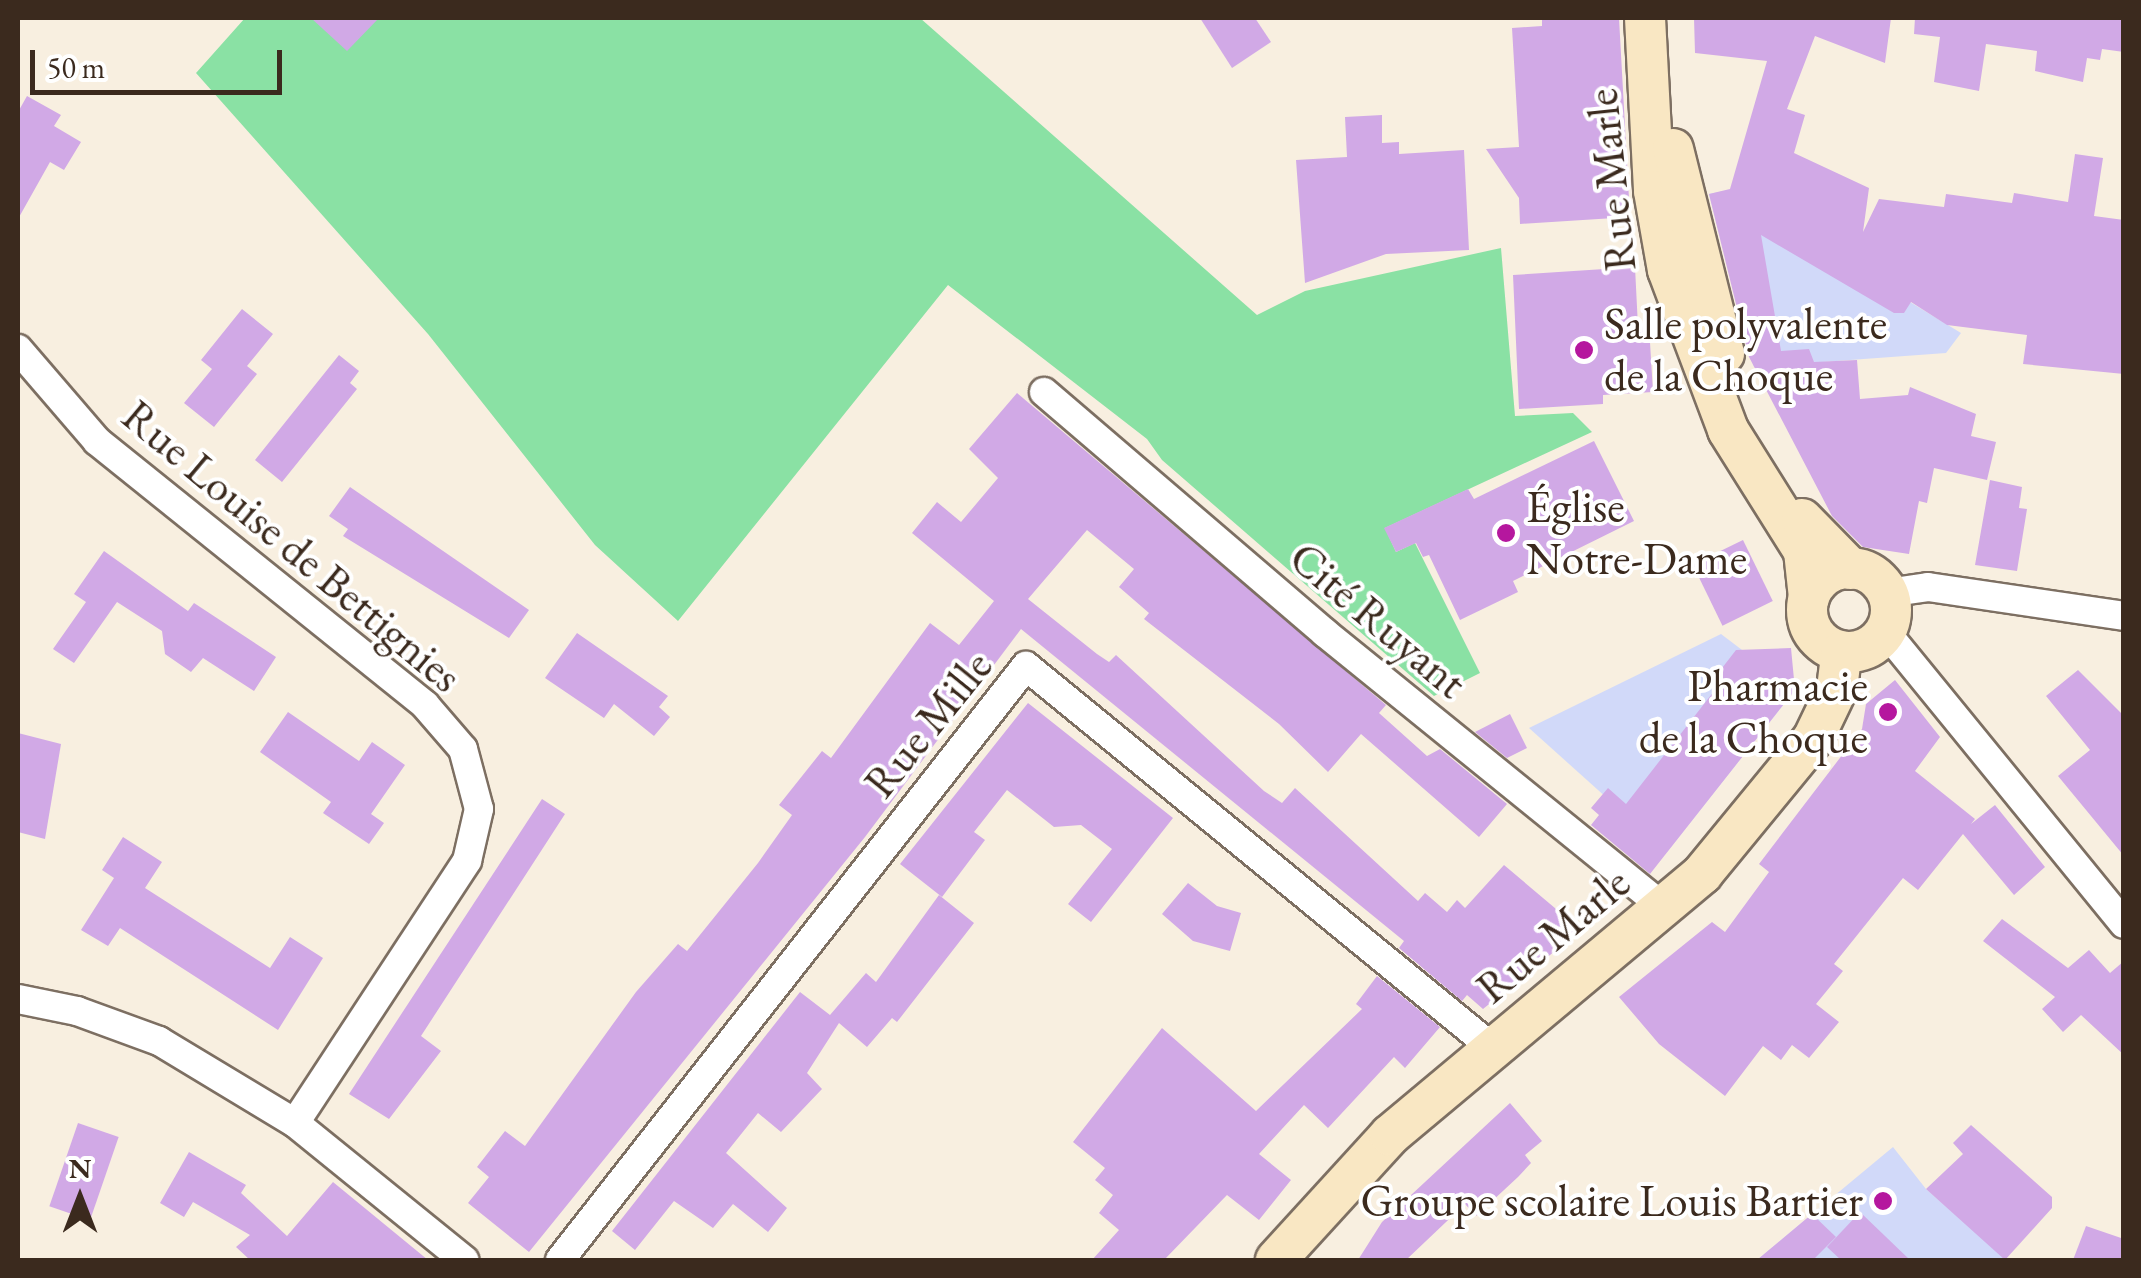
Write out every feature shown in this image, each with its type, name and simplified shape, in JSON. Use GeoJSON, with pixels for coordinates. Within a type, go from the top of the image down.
{"type":"FeatureCollection","features":[{"type":"Feature","properties":{"kind":"main road","name":"Rue Marle"},"geometry":{"type":"LineString","coordinates":[[1645,18],[1654,191],[1668,270],[1728,430],[1804,551],[1809,598]]}},
{"type":"Feature","properties":{"kind":"main road","name":"Rue Marle"},"geometry":{"type":"LineString","coordinates":[[1667,18],[1668,116],[1715,328],[1749,422],[1785,494],[1819,544],[1851,569]]}},
{"type":"Feature","properties":{"kind":"main road"},"geometry":{"type":"LineString","coordinates":[[1851,569],[1871,575],[1886,612],[1866,648],[1842,651],[1812,630],[1809,598],[1825,576],[1851,569]]}},
{"type":"Feature","properties":{"kind":"main road","name":"Rue Marle"},"geometry":{"type":"LineString","coordinates":[[1276,1260],[1390,1135],[1664,908],[1792,771],[1837,688],[1842,651]]}},
{"type":"Feature","properties":{"kind":"street","name":"Rue Louise de Bettignies"},"geometry":{"type":"LineString","coordinates":[[18,350],[97,442],[425,706],[472,768],[480,809],[467,861],[295,1123]]}},
{"type":"Feature","properties":{"kind":"street","name":"Cité Ruyant"},"geometry":{"type":"LineString","coordinates":[[1044,392],[1325,633],[1664,908]]}},
{"type":"Feature","properties":{"kind":"street"},"geometry":{"type":"LineString","coordinates":[[2124,616],[1928,586],[1886,612],[2124,924]]}},
{"type":"Feature","properties":{"kind":"street","name":"Rue Mille"},"geometry":{"type":"LineString","coordinates":[[560,1260],[1026,666],[1494,1049]]}},
{"type":"Feature","properties":{"kind":"street"},"geometry":{"type":"LineString","coordinates":[[18,999],[76,1011],[158,1041],[295,1123],[464,1260]]}},
{"type":"Feature","properties":{"kind":"shaded area"},"geometry":{"type":"Polygon","coordinates":[[[1729,190],[1961,333],[1946,353],[1754,367],[1709,194],[1729,190]]]}},
{"type":"Feature","properties":{"kind":"shaded area"},"geometry":{"type":"Polygon","coordinates":[[[1721,634],[1795,690],[1667,852],[1529,728],[1721,634]]]}},
{"type":"Feature","properties":{"kind":"shaded area","name":"Groupe scolaire Louis Bartier"},"geometry":{"type":"Polygon","coordinates":[[[1893,1147],[1926,1189],[2007,1260],[1757,1260],[1893,1147]]]}},
{"type":"Feature","properties":{"kind":"green space"},"geometry":{"type":"Polygon","coordinates":[[[245,18],[920,18],[1257,315],[1305,291],[1501,248],[1515,416],[1573,413],[1592,432],[1385,528],[1396,552],[1415,543],[1480,673],[1434,696],[1162,460],[1147,439],[948,285],[678,621],[595,545],[428,334],[196,73],[245,18]]]}},
{"type":"Feature","properties":{"kind":"building"},"geometry":{"type":"Polygon","coordinates":[[[311,18],[379,18],[347,51],[311,18]]]}},
{"type":"Feature","properties":{"kind":"building"},"geometry":{"type":"Polygon","coordinates":[[[1200,18],[1255,18],[1271,42],[1232,68],[1200,18]]]}},
{"type":"Feature","properties":{"kind":"building"},"geometry":{"type":"Polygon","coordinates":[[[1542,18],[1619,18],[1630,217],[1520,224],[1519,198],[1486,149],[1519,147],[1512,28],[1542,26],[1542,18]]]}},
{"type":"Feature","properties":{"kind":"building"},"geometry":{"type":"Polygon","coordinates":[[[1694,18],[1891,18],[1885,63],[1815,36],[1787,109],[1805,115],[1794,153],[1869,188],[1863,232],[1879,199],[1944,207],[1946,194],[2012,203],[2014,193],[2068,202],[2075,154],[2103,158],[2094,216],[2124,220],[2124,374],[2023,364],[2027,335],[1947,325],[1911,302],[1904,313],[1894,313],[1761,235],[1781,351],[1809,349],[1814,362],[1857,360],[1860,399],[1908,395],[1910,387],[1976,414],[1971,436],[1996,442],[1987,480],[1934,468],[1927,503],[1919,501],[1909,554],[1863,547],[1832,516],[1749,357],[1709,194],[1730,189],[1767,61],[1695,53],[1694,18]]]}},
{"type":"Feature","properties":{"kind":"building"},"geometry":{"type":"Polygon","coordinates":[[[1915,18],[2124,18],[2124,52],[2102,49],[2100,60],[2087,58],[2083,82],[2035,71],[2037,51],[1986,44],[1979,91],[1934,82],[1940,37],[1914,34],[1915,18]]]}},
{"type":"Feature","properties":{"kind":"building"},"geometry":{"type":"Polygon","coordinates":[[[27,96],[61,115],[54,126],[81,142],[64,170],[50,162],[18,219],[18,112],[27,96]]]}},
{"type":"Feature","properties":{"kind":"building"},"geometry":{"type":"Polygon","coordinates":[[[1382,115],[1382,143],[1399,142],[1399,154],[1464,150],[1469,250],[1386,254],[1305,283],[1296,160],[1347,157],[1345,117],[1382,115]]]}},
{"type":"Feature","properties":{"kind":"building","name":"Salle polyvalente de la Choque"},"geometry":{"type":"Polygon","coordinates":[[[1635,267],[1638,327],[1649,326],[1653,392],[1603,395],[1603,404],[1519,409],[1513,275],[1635,267]]]}},
{"type":"Feature","properties":{"kind":"building"},"geometry":{"type":"Polygon","coordinates":[[[242,309],[273,334],[247,366],[257,374],[214,427],[184,403],[212,369],[201,360],[242,309]]]}},
{"type":"Feature","properties":{"kind":"building"},"geometry":{"type":"Polygon","coordinates":[[[339,355],[359,371],[350,383],[357,389],[282,482],[255,460],[339,355]]]}},
{"type":"Feature","properties":{"kind":"building"},"geometry":{"type":"Polygon","coordinates":[[[1017,393],[1386,705],[1379,713],[1427,756],[1440,749],[1507,804],[1479,837],[1361,734],[1328,772],[1279,724],[1144,619],[1149,613],[1119,587],[1134,569],[1087,530],[1028,599],[1109,662],[1116,655],[1264,791],[1282,803],[1295,788],[1418,901],[1425,893],[1447,912],[1457,900],[1465,908],[1504,865],[1581,930],[1483,1009],[1467,995],[1462,1001],[1399,948],[1404,941],[1021,629],[865,837],[529,1252],[468,1203],[489,1177],[477,1167],[505,1131],[525,1146],[636,992],[678,944],[687,951],[758,863],[792,815],[779,805],[822,751],[831,758],[930,623],[959,645],[994,601],[912,533],[937,502],[961,522],[998,478],[969,449],[1017,393]]]}},
{"type":"Feature","properties":{"kind":"building","name":"Église Notre-Dame"},"geometry":{"type":"Polygon","coordinates":[[[1594,441],[1634,521],[1513,581],[1518,592],[1460,620],[1429,555],[1423,557],[1416,543],[1396,552],[1384,528],[1468,489],[1474,499],[1594,441]]]}},
{"type":"Feature","properties":{"kind":"building"},"geometry":{"type":"Polygon","coordinates":[[[1990,480],[2022,487],[2019,508],[2027,509],[2017,571],[1975,565],[1990,480]]]}},
{"type":"Feature","properties":{"kind":"building"},"geometry":{"type":"Polygon","coordinates":[[[350,487],[529,610],[509,638],[343,536],[348,529],[329,516],[350,487]]]}},
{"type":"Feature","properties":{"kind":"building"},"geometry":{"type":"Polygon","coordinates":[[[1743,540],[1773,601],[1722,626],[1693,565],[1743,540]]]}},
{"type":"Feature","properties":{"kind":"building"},"geometry":{"type":"Polygon","coordinates":[[[104,551],[188,611],[194,603],[276,657],[254,691],[203,658],[191,672],[165,654],[162,631],[117,602],[74,663],[53,649],[86,602],[74,594],[104,551]]]}},
{"type":"Feature","properties":{"kind":"building"},"geometry":{"type":"Polygon","coordinates":[[[577,633],[668,696],[659,707],[670,717],[654,736],[614,704],[604,718],[545,678],[577,633]]]}},
{"type":"Feature","properties":{"kind":"building"},"geometry":{"type":"Polygon","coordinates":[[[1791,648],[1795,690],[1650,874],[1591,825],[1599,815],[1591,808],[1608,788],[1626,804],[1718,686],[1712,681],[1736,650],[1791,648]]]}},
{"type":"Feature","properties":{"kind":"building"},"geometry":{"type":"Polygon","coordinates":[[[2078,670],[2124,716],[2124,856],[2058,776],[2090,750],[2046,696],[2078,670]]]}},
{"type":"Feature","properties":{"kind":"building"},"geometry":{"type":"Polygon","coordinates":[[[1895,680],[1940,737],[1915,771],[1975,819],[1971,824],[1995,805],[2045,867],[2014,895],[1963,834],[1918,890],[1903,878],[1834,964],[1843,971],[1816,1004],[1839,1022],[1809,1058],[1792,1045],[1781,1060],[1763,1046],[1725,1096],[1659,1044],[1619,997],[1712,922],[1725,932],[1769,872],[1759,864],[1862,729],[1866,704],[1895,680]]]}},
{"type":"Feature","properties":{"kind":"building"},"geometry":{"type":"Polygon","coordinates":[[[1028,703],[1173,818],[1091,922],[1068,904],[1112,849],[1081,825],[1054,827],[1007,790],[974,832],[985,840],[942,897],[900,864],[1028,703]]]}},
{"type":"Feature","properties":{"kind":"building"},"geometry":{"type":"Polygon","coordinates":[[[288,712],[359,761],[372,742],[405,765],[371,814],[384,823],[369,844],[323,813],[331,802],[260,752],[288,712]]]}},
{"type":"Feature","properties":{"kind":"building"},"geometry":{"type":"Polygon","coordinates":[[[1510,714],[1527,748],[1507,758],[1475,732],[1510,714]]]}},
{"type":"Feature","properties":{"kind":"building"},"geometry":{"type":"Polygon","coordinates":[[[18,733],[61,744],[45,839],[18,832],[18,733]]]}},
{"type":"Feature","properties":{"kind":"building"},"geometry":{"type":"Polygon","coordinates":[[[542,799],[565,814],[421,1036],[441,1051],[389,1119],[349,1094],[542,799]]]}},
{"type":"Feature","properties":{"kind":"building"},"geometry":{"type":"Polygon","coordinates":[[[123,837],[162,862],[145,888],[270,968],[290,937],[323,958],[278,1030],[120,928],[108,946],[81,930],[114,878],[102,870],[123,837]]]}},
{"type":"Feature","properties":{"kind":"building"},"geometry":{"type":"Polygon","coordinates":[[[1188,883],[1217,906],[1241,913],[1230,951],[1193,941],[1162,914],[1188,883]]]}},
{"type":"Feature","properties":{"kind":"building"},"geometry":{"type":"Polygon","coordinates":[[[939,895],[974,923],[897,1022],[892,1018],[867,1047],[839,1023],[807,1073],[822,1089],[781,1132],[758,1113],[726,1153],[787,1208],[768,1232],[733,1204],[713,1228],[674,1201],[635,1250],[612,1231],[800,992],[830,1015],[866,973],[876,982],[939,895]]]}},
{"type":"Feature","properties":{"kind":"building"},"geometry":{"type":"Polygon","coordinates":[[[2002,919],[2068,968],[2089,950],[2110,973],[2124,961],[2124,1055],[2081,1015],[2063,1032],[2042,1009],[2055,997],[1983,941],[2002,919]]]}},
{"type":"Feature","properties":{"kind":"building"},"geometry":{"type":"Polygon","coordinates":[[[1377,976],[1440,1027],[1405,1068],[1394,1057],[1328,1128],[1304,1105],[1259,1154],[1291,1180],[1259,1220],[1227,1195],[1164,1260],[1092,1260],[1119,1230],[1099,1213],[1113,1195],[1095,1180],[1105,1168],[1073,1142],[1162,1028],[1256,1111],[1362,1009],[1356,1004],[1377,976]]]}},
{"type":"Feature","properties":{"kind":"building"},"geometry":{"type":"Polygon","coordinates":[[[1510,1103],[1542,1141],[1525,1155],[1531,1163],[1518,1177],[1476,1216],[1465,1204],[1406,1260],[1358,1260],[1382,1222],[1510,1103]]]}},
{"type":"Feature","properties":{"kind":"building"},"geometry":{"type":"Polygon","coordinates":[[[78,1123],[119,1137],[90,1220],[49,1206],[78,1123]]]}},
{"type":"Feature","properties":{"kind":"building"},"geometry":{"type":"Polygon","coordinates":[[[1971,1125],[2052,1197],[2052,1208],[2005,1260],[1926,1189],[1963,1154],[1953,1143],[1971,1125]]]}},
{"type":"Feature","properties":{"kind":"building"},"geometry":{"type":"Polygon","coordinates":[[[189,1152],[246,1185],[241,1193],[287,1236],[333,1182],[428,1260],[250,1260],[236,1247],[250,1235],[193,1202],[184,1217],[160,1203],[189,1152]]]}},
{"type":"Feature","properties":{"kind":"building"},"geometry":{"type":"Polygon","coordinates":[[[1860,1212],[1910,1260],[1841,1260],[1827,1247],[1860,1212]]]}},
{"type":"Feature","properties":{"kind":"building"},"geometry":{"type":"Polygon","coordinates":[[[1812,1214],[1836,1237],[1813,1260],[1757,1260],[1812,1214]]]}},
{"type":"Feature","properties":{"kind":"building"},"geometry":{"type":"Polygon","coordinates":[[[2086,1226],[2124,1239],[2124,1260],[2073,1260],[2086,1226]]]}},
{"type":"Feature","properties":{"kind":"place","name":"Salle polyvalente de la Choque"},"geometry":{"type":"Point","coordinates":[1584,350]}},
{"type":"Feature","properties":{"kind":"place","name":"Église Notre-Dame"},"geometry":{"type":"Point","coordinates":[1506,533]}},
{"type":"Feature","properties":{"kind":"place","name":"Pharmacie de la Choque"},"geometry":{"type":"Point","coordinates":[1888,712]}},
{"type":"Feature","properties":{"kind":"place","name":"Groupe scolaire Louis Bartier"},"geometry":{"type":"Point","coordinates":[1883,1201]}}]}
